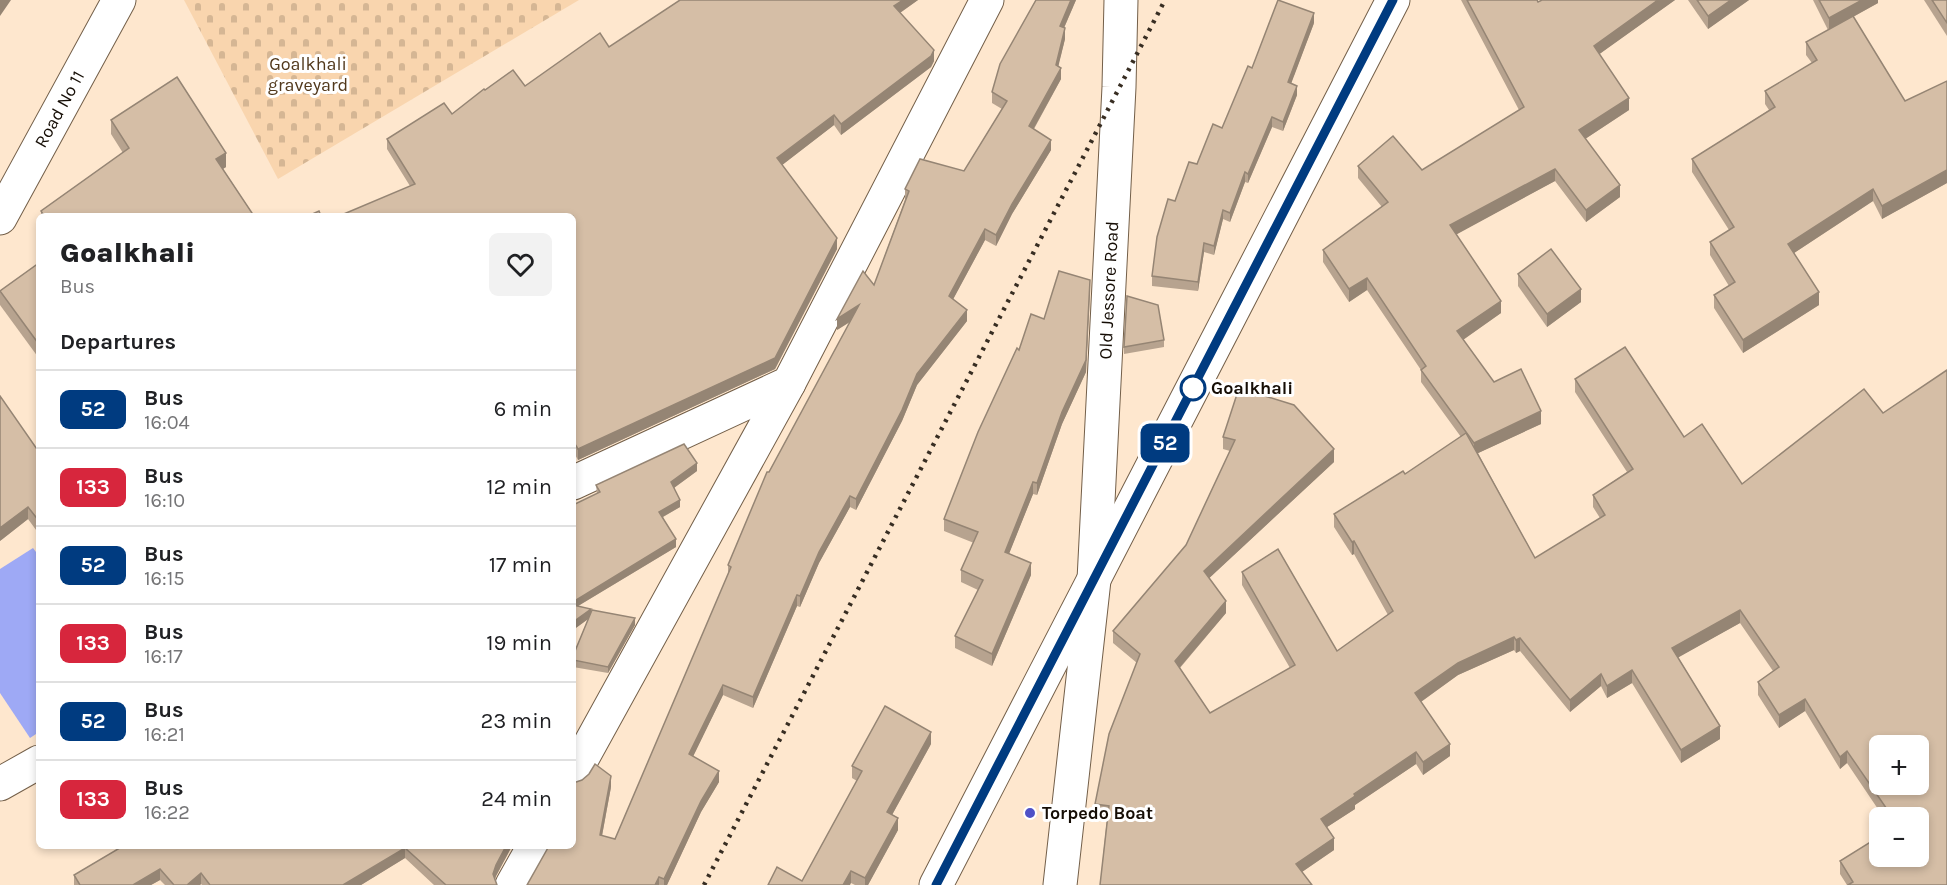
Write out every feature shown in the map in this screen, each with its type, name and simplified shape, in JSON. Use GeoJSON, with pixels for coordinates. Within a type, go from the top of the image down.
{"type":"FeatureCollection","features":[{"type":"Feature","properties":{"kind":"main road","name":"Road No 11"},"geometry":{"type":"LineString","coordinates":[[0,218],[118,0]]}},
{"type":"Feature","properties":{"kind":"main road"},"geometry":{"type":"LineString","coordinates":[[576,769],[789,383],[987,0]]}},
{"type":"Feature","properties":{"kind":"main road","name":"Old Jessore Road"},"geometry":{"type":"LineString","coordinates":[[1060,885],[1094,580],[1119,87],[1121,0]]}},
{"type":"Feature","properties":{"kind":"main road"},"geometry":{"type":"LineString","coordinates":[[936,885],[1393,0]]}},
{"type":"Feature","properties":{"kind":"main road"},"geometry":{"type":"LineString","coordinates":[[576,482],[789,383]]}},
{"type":"Feature","properties":{"kind":"main road"},"geometry":{"type":"LineString","coordinates":[[0,784],[36,764]]}},
{"type":"Feature","properties":{"kind":"main road"},"geometry":{"type":"LineString","coordinates":[[512,885],[532,849]]}},
{"type":"Feature","properties":{"kind":"green space","name":"Goalkhali graveyard"},"geometry":{"type":"Polygon","coordinates":[[[184,0],[579,0],[278,179],[184,0]]]}},
{"type":"Feature","properties":{"kind":"water"},"geometry":{"type":"Polygon","coordinates":[[[33,548],[36,552],[36,734],[30,738],[0,693],[0,569],[33,548]]]}},
{"type":"Feature","properties":{"kind":"building"},"geometry":{"type":"Polygon","coordinates":[[[680,0],[903,0],[894,6],[934,50],[931,56],[841,124],[834,115],[777,158],[837,238],[775,358],[578,449],[576,446],[576,213],[346,213],[415,184],[387,139],[444,103],[452,114],[513,70],[525,86],[600,33],[609,47],[680,0]]]}},
{"type":"Feature","properties":{"kind":"building"},"geometry":{"type":"Polygon","coordinates":[[[1036,0],[1071,0],[1060,26],[1065,28],[1056,65],[1061,68],[1029,126],[1051,140],[996,235],[985,229],[949,296],[967,310],[917,374],[902,410],[856,499],[850,496],[819,552],[800,596],[797,595],[753,697],[723,685],[689,754],[719,771],[701,801],[664,879],[659,877],[655,885],[527,885],[547,849],[576,849],[576,782],[589,774],[595,764],[611,776],[600,835],[615,839],[731,567],[728,565],[767,472],[859,305],[837,319],[863,271],[874,285],[909,191],[905,189],[920,159],[964,171],[1007,101],[992,92],[1000,64],[1036,0]]]}},
{"type":"Feature","properties":{"kind":"building"},"geometry":{"type":"Polygon","coordinates":[[[1278,0],[1314,13],[1288,82],[1297,86],[1283,122],[1272,117],[1248,174],[1245,172],[1230,213],[1223,210],[1214,246],[1204,243],[1198,282],[1152,276],[1157,237],[1168,199],[1175,201],[1189,162],[1197,164],[1213,124],[1222,128],[1248,66],[1252,68],[1278,0]]]}},
{"type":"Feature","properties":{"kind":"building"},"geometry":{"type":"Polygon","coordinates":[[[1467,0],[1537,0],[1538,2],[1542,0],[1658,0],[1594,46],[1629,98],[1579,130],[1620,185],[1586,210],[1555,169],[1450,225],[1501,301],[1457,331],[1494,382],[1521,369],[1541,411],[1474,443],[1421,370],[1426,366],[1367,278],[1349,289],[1323,250],[1388,202],[1358,166],[1393,136],[1422,170],[1524,107],[1467,0]]]}},
{"type":"Feature","properties":{"kind":"building"},"geometry":{"type":"Polygon","coordinates":[[[1697,0],[1731,0],[1708,16],[1697,0]]]}},
{"type":"Feature","properties":{"kind":"building"},"geometry":{"type":"Polygon","coordinates":[[[1819,0],[1862,0],[1829,18],[1819,0]]]}},
{"type":"Feature","properties":{"kind":"building"},"geometry":{"type":"Polygon","coordinates":[[[1932,0],[1947,0],[1947,23],[1932,0]]]}},
{"type":"Feature","properties":{"kind":"building"},"geometry":{"type":"Polygon","coordinates":[[[1853,16],[1905,101],[1947,81],[1947,170],[1882,206],[1873,189],[1788,244],[1819,292],[1743,340],[1714,295],[1735,282],[1710,242],[1734,227],[1692,159],[1775,107],[1765,91],[1817,60],[1806,42],[1853,16]]]}},
{"type":"Feature","properties":{"kind":"building"},"geometry":{"type":"Polygon","coordinates":[[[177,77],[226,153],[216,159],[252,213],[42,213],[41,211],[129,148],[111,120],[177,77]]]}},
{"type":"Feature","properties":{"kind":"building"},"geometry":{"type":"Polygon","coordinates":[[[1551,249],[1581,289],[1547,314],[1518,274],[1551,249]]]}},
{"type":"Feature","properties":{"kind":"building"},"geometry":{"type":"Polygon","coordinates":[[[36,265],[36,340],[0,291],[36,265]]]}},
{"type":"Feature","properties":{"kind":"building"},"geometry":{"type":"Polygon","coordinates":[[[1059,271],[1090,280],[1086,360],[1062,412],[1037,483],[1033,482],[1005,552],[1031,563],[992,654],[955,636],[983,580],[961,570],[978,532],[944,519],[978,432],[1017,348],[1019,350],[1031,314],[1044,319],[1059,271]]]}},
{"type":"Feature","properties":{"kind":"building"},"geometry":{"type":"Polygon","coordinates":[[[1127,296],[1158,305],[1164,340],[1124,347],[1127,296]]]}},
{"type":"Feature","properties":{"kind":"building"},"geometry":{"type":"Polygon","coordinates":[[[1625,347],[1684,437],[1702,424],[1742,484],[1864,389],[1883,413],[1947,370],[1947,885],[1848,885],[1853,882],[1840,861],[1869,843],[1869,867],[1929,867],[1929,807],[1885,807],[1877,795],[1929,795],[1929,735],[1869,735],[1869,783],[1847,751],[1840,757],[1805,699],[1779,715],[1758,682],[1779,667],[1740,610],[1672,648],[1720,726],[1681,750],[1632,670],[1607,686],[1601,674],[1570,700],[1520,638],[1516,640],[1514,637],[1458,663],[1415,693],[1450,744],[1423,762],[1416,752],[1321,819],[1334,838],[1296,864],[1312,885],[1100,885],[1109,806],[1095,804],[1109,734],[1140,654],[1113,631],[1186,545],[1235,440],[1223,437],[1239,388],[1294,405],[1334,449],[1204,571],[1226,601],[1175,661],[1210,713],[1295,665],[1242,572],[1278,549],[1337,651],[1393,611],[1354,541],[1352,542],[1334,514],[1403,471],[1405,474],[1466,433],[1535,558],[1605,515],[1593,495],[1633,469],[1575,379],[1625,347]]]}},
{"type":"Feature","properties":{"kind":"building"},"geometry":{"type":"Polygon","coordinates":[[[0,396],[36,448],[36,517],[28,507],[0,528],[0,396]]]}},
{"type":"Feature","properties":{"kind":"building"},"geometry":{"type":"Polygon","coordinates":[[[684,444],[697,463],[671,482],[680,500],[659,512],[676,539],[576,600],[576,504],[600,492],[596,485],[684,444]]]}},
{"type":"Feature","properties":{"kind":"building"},"geometry":{"type":"Polygon","coordinates":[[[576,606],[591,609],[576,620],[576,606]]]}},
{"type":"Feature","properties":{"kind":"building"},"geometry":{"type":"Polygon","coordinates":[[[592,610],[635,618],[608,667],[576,661],[576,649],[592,610]]]}},
{"type":"Feature","properties":{"kind":"building"},"geometry":{"type":"Polygon","coordinates":[[[885,706],[931,732],[887,812],[898,818],[865,878],[851,871],[843,885],[768,885],[777,867],[802,881],[862,771],[852,766],[885,706]]]}},
{"type":"Feature","properties":{"kind":"building"},"geometry":{"type":"Polygon","coordinates":[[[118,849],[403,849],[343,885],[210,885],[201,873],[187,885],[174,885],[160,869],[133,885],[80,885],[74,875],[118,849]]]}},
{"type":"Feature","properties":{"kind":"building"},"geometry":{"type":"Polygon","coordinates":[[[406,849],[504,849],[493,874],[497,885],[446,885],[406,849]]]}},
{"type":"Feature","properties":{"kind":"railway"},"geometry":{"type":"LineString","coordinates":[[704,885],[1165,0]]}},
{"type":"Feature","properties":{"kind":"bus line","name":"52"},"geometry":{"type":"LineString","coordinates":[[936,885],[1393,0]]}},
{"type":"Feature","properties":{"kind":"place","name":"Goalkhali"},"geometry":{"type":"Point","coordinates":[1193,388]}},
{"type":"Feature","properties":{"kind":"place","name":"Torpedo Boat"},"geometry":{"type":"Point","coordinates":[1030,813]}}]}
